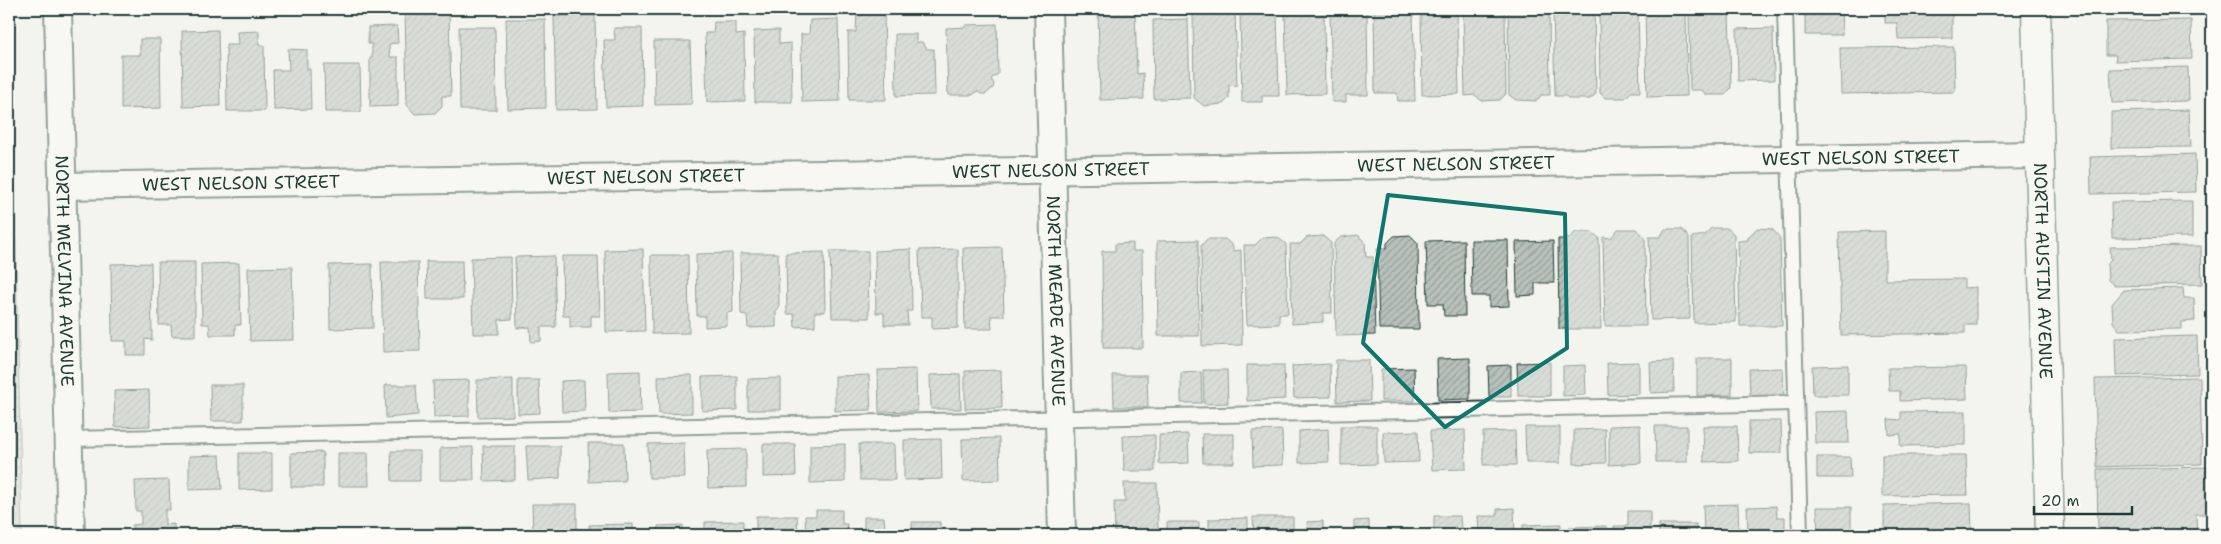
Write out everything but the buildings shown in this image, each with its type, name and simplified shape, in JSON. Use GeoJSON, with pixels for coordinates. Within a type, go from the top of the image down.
{"type":"FeatureCollection","features":[{"type":"Feature","properties":{"kind":"street","name":"NORTH MELVINA AVENUE"},"geometry":{"type":"LineString","coordinates":[[58,9],[71,535]]}},
{"type":"Feature","properties":{"kind":"street","name":"NORTH MEADE AVENUE"},"geometry":{"type":"LineString","coordinates":[[1048,9],[1062,535]]}},
{"type":"Feature","properties":{"kind":"street","name":"NORTH AUSTIN AVENUE"},"geometry":{"type":"LineString","coordinates":[[2036,9],[2050,535]]}},
{"type":"Feature","properties":{"kind":"street","name":"WEST NELSON STREET"},"geometry":{"type":"LineString","coordinates":[[62,186],[1052,172],[2040,155]]}},
{"type":"Feature","properties":{"kind":"lane"},"geometry":{"type":"LineString","coordinates":[[1785,9],[1800,535]]}},
{"type":"Feature","properties":{"kind":"lane"},"geometry":{"type":"LineString","coordinates":[[68,439],[1796,403]]}},
{"type":"Feature","properties":{"kind":"highlighted area"},"geometry":{"type":"Polygon","coordinates":[[[1388,195],[1565,214],[1567,348],[1445,427],[1363,343],[1388,195]]]}},
{"type":"Feature","properties":{"kind":"shaded area"},"geometry":{"type":"Polygon","coordinates":[[[9,9],[11,9],[22,535],[9,535],[9,9]]]}}]}
